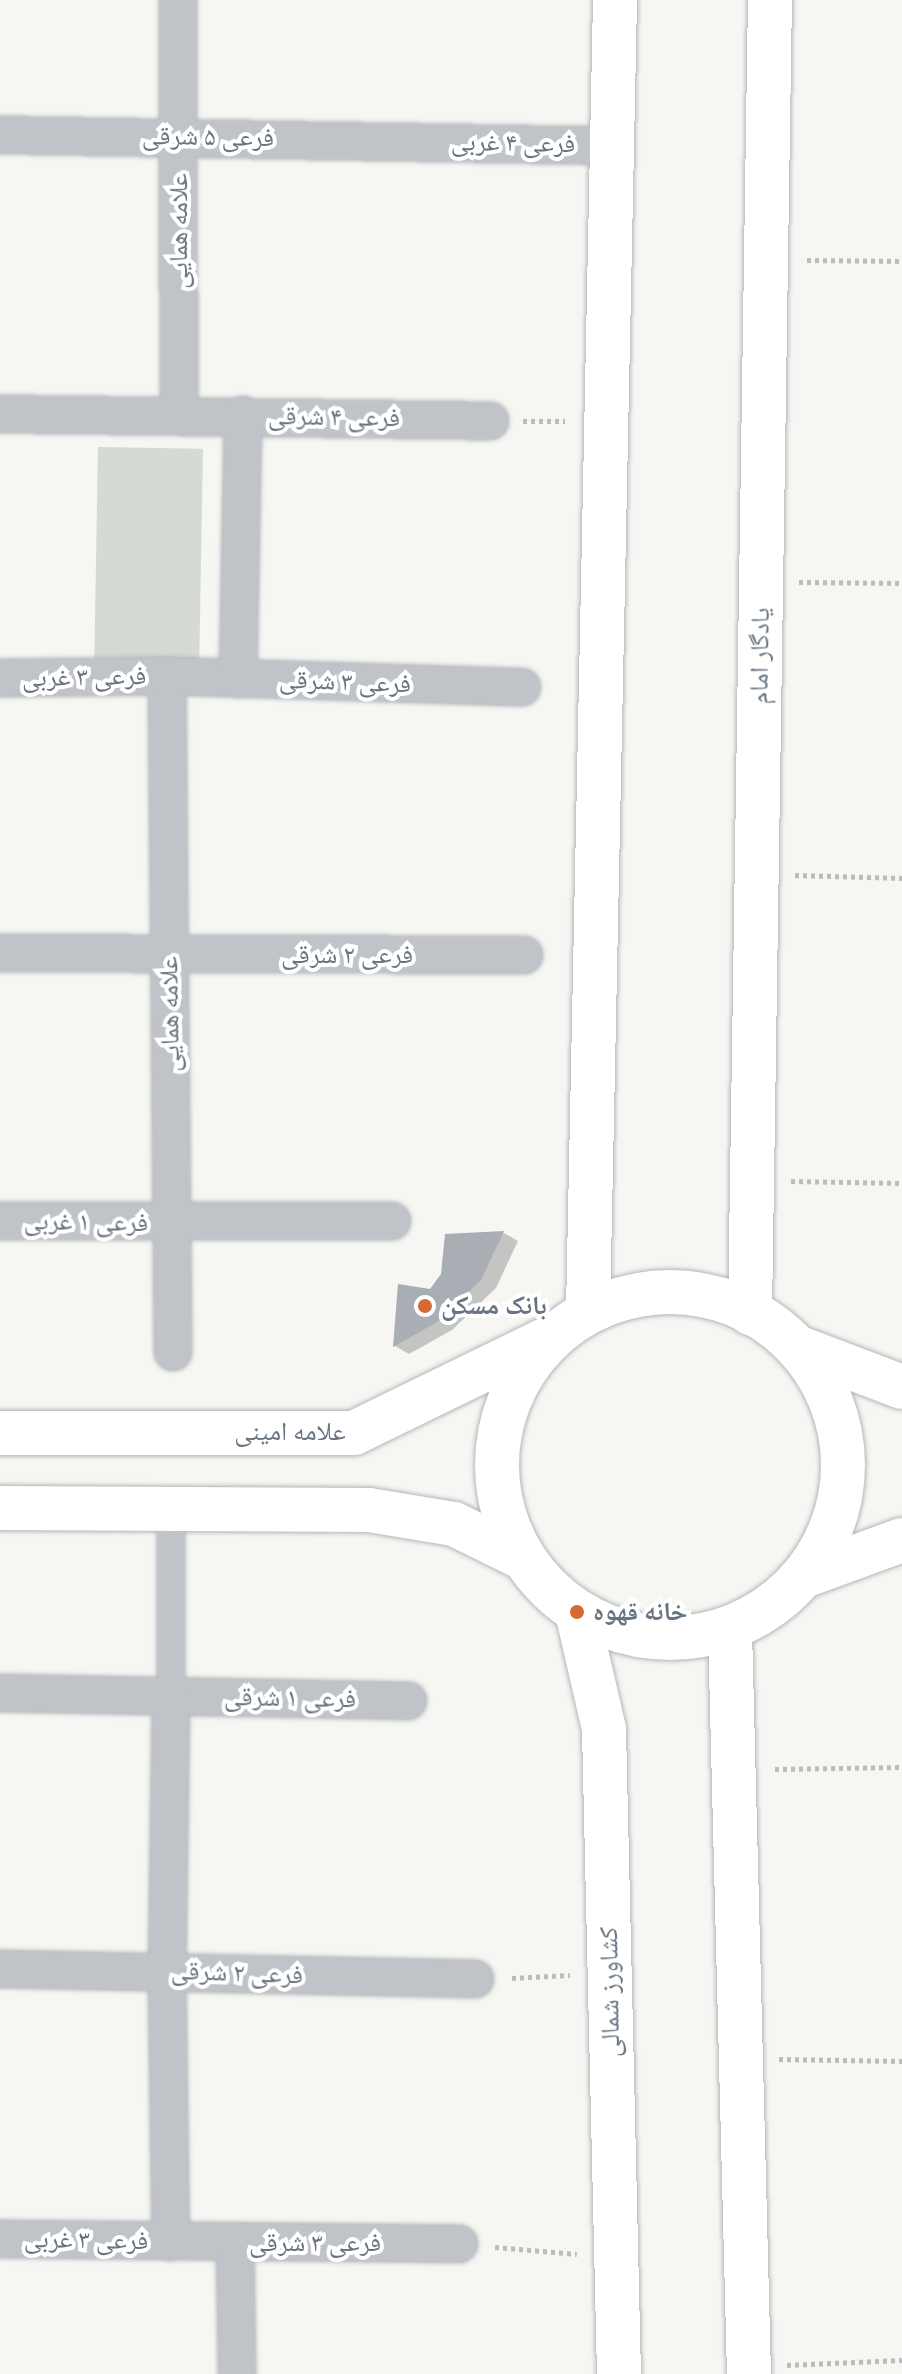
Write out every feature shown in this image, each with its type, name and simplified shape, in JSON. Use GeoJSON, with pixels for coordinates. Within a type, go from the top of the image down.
{"type":"FeatureCollection","features":[{"type":"Feature","properties":{"kind":"main road"},"geometry":{"type":"LineString","coordinates":[[615,0],[610,422],[573,1322],[544,1345],[511,1392],[497,1448],[500,1505],[523,1558],[547,1588],[577,1612],[627,1634],[680,1639],[730,1630],[781,1600],[804,1576],[841,1507],[846,1451],[832,1396],[802,1349]]}},
{"type":"Feature","properties":{"kind":"main road","name":"یادگار امام"},"geometry":{"type":"LineString","coordinates":[[750,1313],[770,0]]}},
{"type":"Feature","properties":{"kind":"main road","name":"علامه امینی"},"geometry":{"type":"LineString","coordinates":[[0,1433],[354,1433],[573,1322],[645,1293],[703,1293],[750,1313],[802,1349]]}},
{"type":"Feature","properties":{"kind":"main road"},"geometry":{"type":"LineString","coordinates":[[802,1349],[902,1387]]}},
{"type":"Feature","properties":{"kind":"main road"},"geometry":{"type":"LineString","coordinates":[[0,1508],[369,1510],[454,1524],[523,1558]]}},
{"type":"Feature","properties":{"kind":"main road"},"geometry":{"type":"LineString","coordinates":[[804,1576],[902,1540]]}},
{"type":"Feature","properties":{"kind":"main road","name":"کشاورز شمالی"},"geometry":{"type":"LineString","coordinates":[[577,1612],[604,1729],[619,2374]]}},
{"type":"Feature","properties":{"kind":"main road"},"geometry":{"type":"LineString","coordinates":[[730,1630],[749,2370]]}},
{"type":"Feature","properties":{"kind":"street","name":"علامه همایی"},"geometry":{"type":"LineString","coordinates":[[178,0],[179,415]]}},
{"type":"Feature","properties":{"kind":"street","name":"فرعی ۵ شرقی"},"geometry":{"type":"LineString","coordinates":[[0,135],[415,141]]}},
{"type":"Feature","properties":{"kind":"street","name":"فرعی ۴ غربی"},"geometry":{"type":"LineString","coordinates":[[415,141],[611,146]]}},
{"type":"Feature","properties":{"kind":"street"},"geometry":{"type":"LineString","coordinates":[[0,414],[179,415]]}},
{"type":"Feature","properties":{"kind":"street","name":"فرعی ۴ شرقی"},"geometry":{"type":"LineString","coordinates":[[179,415],[490,421]]}},
{"type":"Feature","properties":{"kind":"street"},"geometry":{"type":"LineString","coordinates":[[238,679],[243,415]]}},
{"type":"Feature","properties":{"kind":"street","name":"علامه همایی"},"geometry":{"type":"LineString","coordinates":[[167,676],[173,1352]]}},
{"type":"Feature","properties":{"kind":"street","name":"فرعی ۳ شرقی"},"geometry":{"type":"LineString","coordinates":[[167,676],[522,687]]}},
{"type":"Feature","properties":{"kind":"street","name":"فرعی ۳ غربی"},"geometry":{"type":"LineString","coordinates":[[0,678],[167,676]]}},
{"type":"Feature","properties":{"kind":"street","name":"فرعی ۲ شرقی"},"geometry":{"type":"LineString","coordinates":[[0,953],[524,955]]}},
{"type":"Feature","properties":{"kind":"street","name":"فرعی ۱ غربی"},"geometry":{"type":"LineString","coordinates":[[0,1221],[173,1223]]}},
{"type":"Feature","properties":{"kind":"street"},"geometry":{"type":"LineString","coordinates":[[173,1223],[392,1221]]}},
{"type":"Feature","properties":{"kind":"street"},"geometry":{"type":"LineString","coordinates":[[171,1507],[167,1971],[171,2242]]}},
{"type":"Feature","properties":{"kind":"street"},"geometry":{"type":"LineString","coordinates":[[0,1693],[171,1696]]}},
{"type":"Feature","properties":{"kind":"street","name":"فرعی ۱ شرقی"},"geometry":{"type":"LineString","coordinates":[[171,1696],[408,1701]]}},
{"type":"Feature","properties":{"kind":"street","name":"فرعی ۲ شرقی"},"geometry":{"type":"LineString","coordinates":[[0,1969],[475,1979]]}},
{"type":"Feature","properties":{"kind":"street","name":"فرعی ۳ غربی"},"geometry":{"type":"LineString","coordinates":[[0,2239],[171,2242]]}},
{"type":"Feature","properties":{"kind":"street","name":"فرعی ۳ شرقی"},"geometry":{"type":"LineString","coordinates":[[171,2242],[459,2244]]}},
{"type":"Feature","properties":{"kind":"street"},"geometry":{"type":"LineString","coordinates":[[235,2242],[237,2374]]}},
{"type":"Feature","properties":{"kind":"path"},"geometry":{"type":"LineString","coordinates":[[766,259],[902,261]]}},
{"type":"Feature","properties":{"kind":"path"},"geometry":{"type":"LineString","coordinates":[[490,421],[610,422]]}},
{"type":"Feature","properties":{"kind":"path"},"geometry":{"type":"LineString","coordinates":[[761,581],[902,583]]}},
{"type":"Feature","properties":{"kind":"path"},"geometry":{"type":"LineString","coordinates":[[757,874],[902,878]]}},
{"type":"Feature","properties":{"kind":"path"},"geometry":{"type":"LineString","coordinates":[[752,1181],[902,1183]]}},
{"type":"Feature","properties":{"kind":"path"},"geometry":{"type":"LineString","coordinates":[[734,1769],[902,1767]]}},
{"type":"Feature","properties":{"kind":"path"},"geometry":{"type":"LineString","coordinates":[[475,1979],[610,1973]]}},
{"type":"Feature","properties":{"kind":"path"},"geometry":{"type":"LineString","coordinates":[[741,2058],[902,2061]]}},
{"type":"Feature","properties":{"kind":"path"},"geometry":{"type":"LineString","coordinates":[[459,2244],[616,2257]]}},
{"type":"Feature","properties":{"kind":"path"},"geometry":{"type":"LineString","coordinates":[[749,2370],[902,2360]]}},
{"type":"Feature","properties":{"kind":"shaded area"},"geometry":{"type":"Polygon","coordinates":[[[98,447],[203,449],[199,660],[94,658],[98,447]]]}},
{"type":"Feature","properties":{"kind":"building","name":"بانک مسکن"},"geometry":{"type":"Polygon","coordinates":[[[504,1231],[481,1280],[437,1322],[393,1347],[398,1284],[430,1289],[441,1274],[445,1234],[504,1231]]]}},
{"type":"Feature","properties":{"kind":"place","name":"بانک مسکن"},"geometry":{"type":"Point","coordinates":[425,1306]}},
{"type":"Feature","properties":{"kind":"place","name":"خانه قهوه"},"geometry":{"type":"Point","coordinates":[577,1612]}}]}
